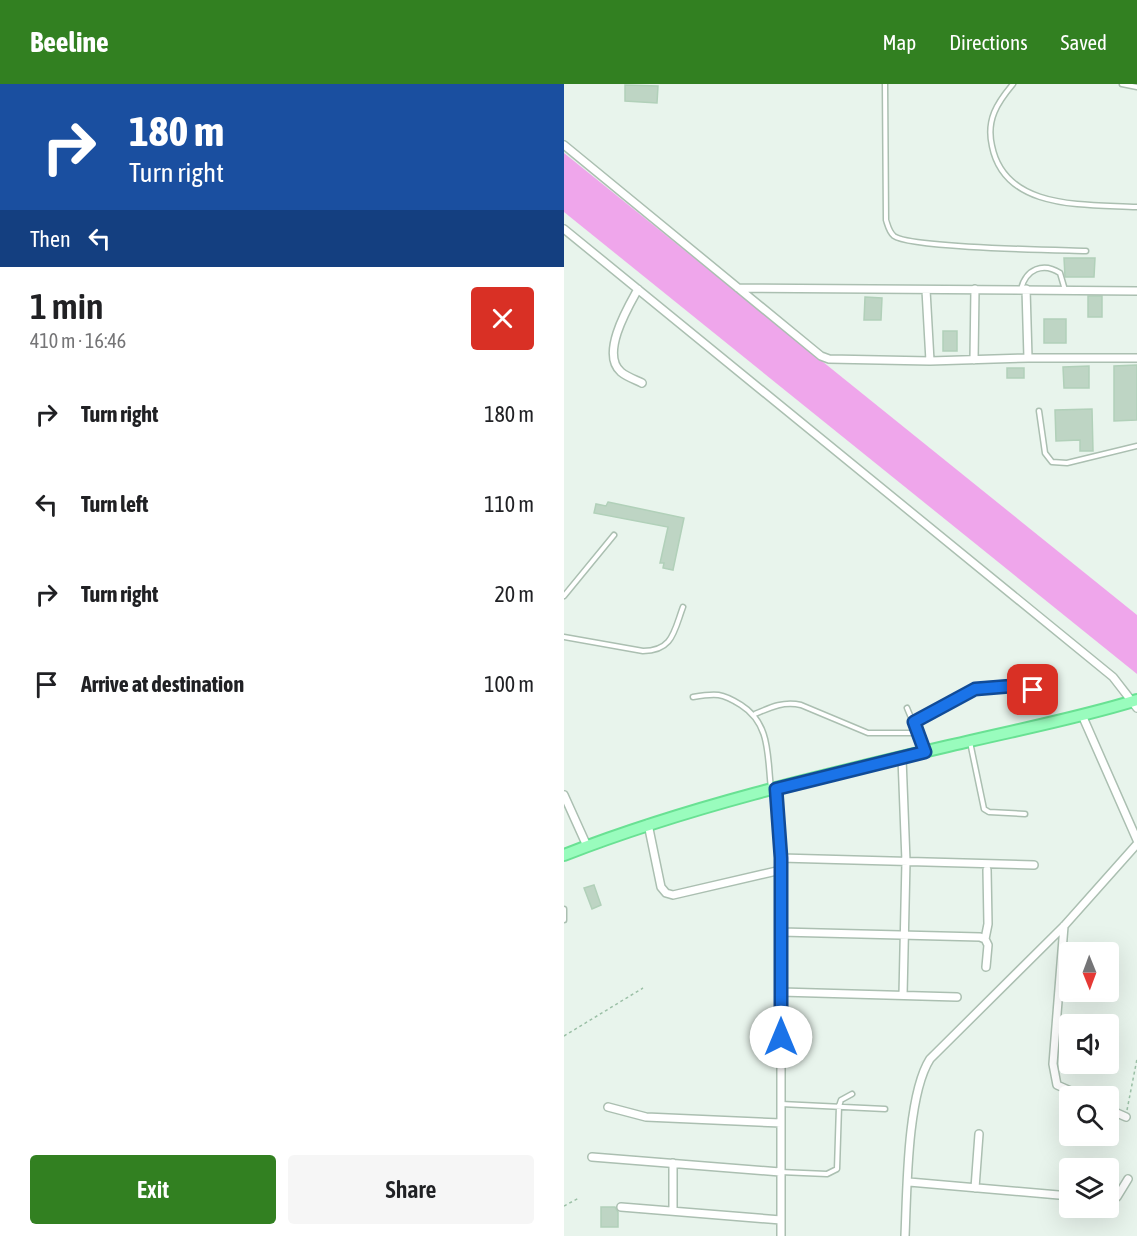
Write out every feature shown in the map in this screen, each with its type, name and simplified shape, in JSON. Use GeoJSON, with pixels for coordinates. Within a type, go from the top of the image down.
{"type":"FeatureCollection","features":[{"type":"Feature","properties":{"kind":"main road"},"geometry":{"type":"LineString","coordinates":[[564,855],[648,824],[774,789],[970,741],[1135,704]]}},
{"type":"Feature","properties":{"kind":"street"},"geometry":{"type":"LineString","coordinates":[[564,146],[821,356],[830,359],[930,361],[1137,358]]}},
{"type":"Feature","properties":{"kind":"street"},"geometry":{"type":"LineString","coordinates":[[564,229],[1113,677],[1135,704]]}},
{"type":"Feature","properties":{"kind":"street"},"geometry":{"type":"LineString","coordinates":[[738,288],[1137,291]]}},
{"type":"Feature","properties":{"kind":"street"},"geometry":{"type":"LineString","coordinates":[[638,289],[624,314],[615,337],[614,361],[620,372],[642,383]]}},
{"type":"Feature","properties":{"kind":"street"},"geometry":{"type":"LineString","coordinates":[[974,360],[975,289]]}},
{"type":"Feature","properties":{"kind":"street"},"geometry":{"type":"LineString","coordinates":[[1024,289],[1028,358]]}},
{"type":"Feature","properties":{"kind":"street"},"geometry":{"type":"LineString","coordinates":[[926,291],[930,361]]}},
{"type":"Feature","properties":{"kind":"street"},"geometry":{"type":"LineString","coordinates":[[905,1236],[914,1113],[923,1071],[938,1051],[1064,926],[1137,842],[1082,715]]}},
{"type":"Feature","properties":{"kind":"street"},"geometry":{"type":"LineString","coordinates":[[902,758],[906,861],[903,995]]}},
{"type":"Feature","properties":{"kind":"street"},"geometry":{"type":"LineString","coordinates":[[774,789],[781,858],[781,1236]]}},
{"type":"Feature","properties":{"kind":"street"},"geometry":{"type":"LineString","coordinates":[[564,795],[586,846]]}},
{"type":"Feature","properties":{"kind":"street"},"geometry":{"type":"LineString","coordinates":[[648,824],[661,887],[666,893],[673,895],[781,870]]}},
{"type":"Feature","properties":{"kind":"street"},"geometry":{"type":"LineString","coordinates":[[781,858],[1034,865]]}},
{"type":"Feature","properties":{"kind":"street"},"geometry":{"type":"LineString","coordinates":[[986,967],[987,870]]}},
{"type":"Feature","properties":{"kind":"street"},"geometry":{"type":"LineString","coordinates":[[1059,1086],[1056,1085],[1053,1064],[1064,926]]}},
{"type":"Feature","properties":{"kind":"street"},"geometry":{"type":"LineString","coordinates":[[781,932],[903,934],[985,939]]}},
{"type":"Feature","properties":{"kind":"street"},"geometry":{"type":"LineString","coordinates":[[781,992],[957,997]]}},
{"type":"Feature","properties":{"kind":"street"},"geometry":{"type":"LineString","coordinates":[[608,1107],[646,1117],[781,1123]]}},
{"type":"Feature","properties":{"kind":"street"},"geometry":{"type":"LineString","coordinates":[[1119,1114],[1126,1117]]}},
{"type":"Feature","properties":{"kind":"street"},"geometry":{"type":"LineString","coordinates":[[975,1188],[979,1134]]}},
{"type":"Feature","properties":{"kind":"street"},"geometry":{"type":"LineString","coordinates":[[592,1157],[780,1172]]}},
{"type":"Feature","properties":{"kind":"street"},"geometry":{"type":"LineString","coordinates":[[673,1163],[673,1211]]}},
{"type":"Feature","properties":{"kind":"street"},"geometry":{"type":"LineString","coordinates":[[1119,1195],[1128,1179]]}},
{"type":"Feature","properties":{"kind":"street"},"geometry":{"type":"LineString","coordinates":[[909,1182],[1059,1195]]}},
{"type":"Feature","properties":{"kind":"street"},"geometry":{"type":"LineString","coordinates":[[621,1208],[781,1220]]}},
{"type":"Feature","properties":{"kind":"lane"},"geometry":{"type":"LineString","coordinates":[[885,84],[886,220],[894,236],[902,240],[930,243],[1086,251]]}},
{"type":"Feature","properties":{"kind":"lane"},"geometry":{"type":"LineString","coordinates":[[1013,84],[997,103],[989,135],[995,161],[1004,175],[1021,190],[1043,198],[1066,203],[1137,207]]}},
{"type":"Feature","properties":{"kind":"lane"},"geometry":{"type":"LineString","coordinates":[[1122,84],[1137,87]]}},
{"type":"Feature","properties":{"kind":"lane"},"geometry":{"type":"LineString","coordinates":[[1024,289],[1026,274],[1030,271],[1051,268],[1060,273],[1065,290]]}},
{"type":"Feature","properties":{"kind":"lane"},"geometry":{"type":"LineString","coordinates":[[1040,411],[1045,453],[1052,462],[1067,463],[1137,446]]}},
{"type":"Feature","properties":{"kind":"lane"},"geometry":{"type":"LineString","coordinates":[[564,596],[614,536]]}},
{"type":"Feature","properties":{"kind":"lane"},"geometry":{"type":"LineString","coordinates":[[564,637],[643,651],[655,651],[669,642],[683,607]]}},
{"type":"Feature","properties":{"kind":"lane"},"geometry":{"type":"LineString","coordinates":[[914,722],[963,694],[986,687],[1023,685],[1033,690],[1038,702]]}},
{"type":"Feature","properties":{"kind":"lane"},"geometry":{"type":"LineString","coordinates":[[693,697],[722,694],[755,714],[764,731],[774,789]]}},
{"type":"Feature","properties":{"kind":"lane"},"geometry":{"type":"LineString","coordinates":[[755,714],[779,704],[791,703],[868,733],[916,733]]}},
{"type":"Feature","properties":{"kind":"lane"},"geometry":{"type":"LineString","coordinates":[[908,708],[925,752]]}},
{"type":"Feature","properties":{"kind":"lane"},"geometry":{"type":"LineString","coordinates":[[970,741],[984,809],[989,812],[1024,813]]}},
{"type":"Feature","properties":{"kind":"lane"},"geometry":{"type":"LineString","coordinates":[[564,909],[564,920]]}},
{"type":"Feature","properties":{"kind":"lane"},"geometry":{"type":"LineString","coordinates":[[780,1172],[827,1174],[837,1169],[839,1106],[841,1100],[852,1094]]}},
{"type":"Feature","properties":{"kind":"lane"},"geometry":{"type":"LineString","coordinates":[[781,1104],[885,1109]]}},
{"type":"Feature","properties":{"kind":"path"},"geometry":{"type":"LineString","coordinates":[[564,1036],[643,988]]}},
{"type":"Feature","properties":{"kind":"path"},"geometry":{"type":"LineString","coordinates":[[1126,1117],[1137,1059]]}},
{"type":"Feature","properties":{"kind":"path"},"geometry":{"type":"LineString","coordinates":[[564,1206],[579,1198]]}},
{"type":"Feature","properties":{"kind":"shaded area"},"geometry":{"type":"Polygon","coordinates":[[[564,153],[1137,615],[1137,674],[564,212],[564,153]]]}},
{"type":"Feature","properties":{"kind":"building"},"geometry":{"type":"Polygon","coordinates":[[[625,85],[658,86],[657,103],[625,101],[625,85]]]}},
{"type":"Feature","properties":{"kind":"building"},"geometry":{"type":"Polygon","coordinates":[[[1064,258],[1095,258],[1094,277],[1065,277],[1064,258]]]}},
{"type":"Feature","properties":{"kind":"building"},"geometry":{"type":"Polygon","coordinates":[[[1088,296],[1102,296],[1102,317],[1088,317],[1088,296]]]}},
{"type":"Feature","properties":{"kind":"building"},"geometry":{"type":"Polygon","coordinates":[[[865,297],[882,298],[881,320],[864,320],[865,297]]]}},
{"type":"Feature","properties":{"kind":"building"},"geometry":{"type":"Polygon","coordinates":[[[1044,319],[1066,319],[1066,343],[1044,343],[1044,319]]]}},
{"type":"Feature","properties":{"kind":"building"},"geometry":{"type":"Polygon","coordinates":[[[943,331],[957,331],[957,351],[943,351],[943,331]]]}},
{"type":"Feature","properties":{"kind":"building"},"geometry":{"type":"Polygon","coordinates":[[[1137,365],[1137,420],[1114,421],[1114,366],[1137,365]]]}},
{"type":"Feature","properties":{"kind":"building"},"geometry":{"type":"Polygon","coordinates":[[[1089,366],[1089,388],[1064,388],[1063,367],[1089,366]]]}},
{"type":"Feature","properties":{"kind":"building"},"geometry":{"type":"Polygon","coordinates":[[[1007,368],[1024,368],[1024,378],[1007,378],[1007,368]]]}},
{"type":"Feature","properties":{"kind":"building"},"geometry":{"type":"Polygon","coordinates":[[[1092,409],[1093,451],[1080,451],[1080,440],[1056,441],[1055,410],[1092,409]]]}},
{"type":"Feature","properties":{"kind":"building"},"geometry":{"type":"Polygon","coordinates":[[[608,502],[684,518],[673,570],[663,568],[664,563],[660,563],[668,527],[594,513],[596,504],[606,506],[608,502]]]}},
{"type":"Feature","properties":{"kind":"building"},"geometry":{"type":"Polygon","coordinates":[[[594,885],[601,905],[592,909],[584,888],[594,885]]]}},
{"type":"Feature","properties":{"kind":"building"},"geometry":{"type":"Polygon","coordinates":[[[601,1207],[615,1207],[618,1212],[618,1227],[601,1227],[601,1207]]]}},
{"type":"Feature","properties":{"kind":"route"},"geometry":{"type":"LineString","coordinates":[[781,1037],[781,858],[776,789],[925,752],[914,722],[975,689],[1023,685],[1033,690]]}}]}
